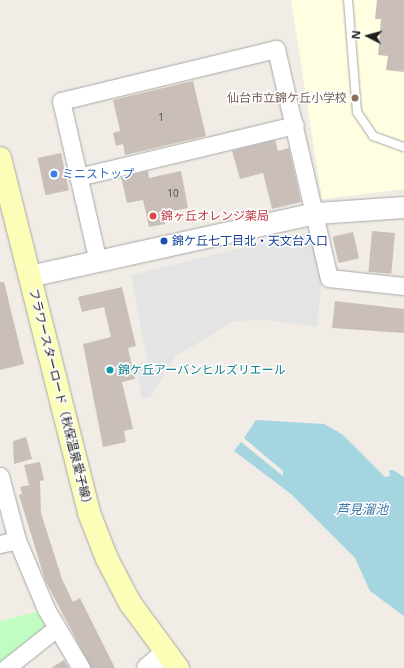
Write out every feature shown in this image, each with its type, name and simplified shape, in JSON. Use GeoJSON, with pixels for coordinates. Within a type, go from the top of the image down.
{"type":"FeatureCollection","features":[{"type":"Feature","properties":{"kind":"main road","name":"フラワースターロード（秋保温泉愛子線）"},"geometry":{"type":"LineString","coordinates":[[0,158],[89,513],[107,559],[130,602],[171,660]]}},
{"type":"Feature","properties":{"kind":"street"},"geometry":{"type":"LineString","coordinates":[[98,262],[61,101],[276,49],[316,214],[329,278],[404,286]]}},
{"type":"Feature","properties":{"kind":"street"},"geometry":{"type":"LineString","coordinates":[[78,177],[295,125]]}},
{"type":"Feature","properties":{"kind":"street"},"geometry":{"type":"LineString","coordinates":[[29,276],[316,214],[404,207]]}},
{"type":"Feature","properties":{"kind":"street"},"geometry":{"type":"LineString","coordinates":[[0,476],[17,540],[55,629],[81,668]]}},
{"type":"Feature","properties":{"kind":"street"},"geometry":{"type":"LineString","coordinates":[[0,544],[17,540]]}},
{"type":"Feature","properties":{"kind":"street"},"geometry":{"type":"LineString","coordinates":[[6,668],[55,629]]}},
{"type":"Feature","properties":{"kind":"street"},"geometry":{"type":"LineString","coordinates":[[147,668],[171,660]]}},
{"type":"Feature","properties":{"kind":"lane"},"geometry":{"type":"LineString","coordinates":[[348,0],[358,112],[373,136],[404,147]]}},
{"type":"Feature","properties":{"kind":"shaded area","name":"仙台市立錦ケ丘小学校"},"geometry":{"type":"Polygon","coordinates":[[[291,0],[404,0],[404,189],[322,199],[291,0]]]}},
{"type":"Feature","properties":{"kind":"shaded area"},"geometry":{"type":"Polygon","coordinates":[[[312,231],[322,276],[317,327],[268,320],[235,321],[176,356],[150,397],[142,399],[136,365],[147,361],[131,275],[312,231]]]}},
{"type":"Feature","properties":{"kind":"green space"},"geometry":{"type":"Polygon","coordinates":[[[40,611],[46,624],[43,632],[0,665],[0,621],[40,611]]]}},
{"type":"Feature","properties":{"kind":"water","name":"芦見溜池"},"geometry":{"type":"Polygon","coordinates":[[[256,420],[324,424],[342,434],[385,477],[390,476],[389,470],[393,470],[404,477],[404,616],[370,591],[355,558],[291,494],[234,451],[241,442],[283,476],[283,471],[244,438],[256,420]]]}},
{"type":"Feature","properties":{"kind":"building"},"geometry":{"type":"Polygon","coordinates":[[[377,0],[404,0],[404,72],[386,70],[388,56],[378,55],[381,19],[375,19],[377,0]]]}},
{"type":"Feature","properties":{"kind":"building"},"geometry":{"type":"Polygon","coordinates":[[[193,81],[206,136],[125,155],[123,144],[116,146],[113,133],[120,131],[113,100],[193,81]]]}},
{"type":"Feature","properties":{"kind":"building"},"geometry":{"type":"Polygon","coordinates":[[[275,140],[278,151],[289,148],[301,202],[272,209],[263,173],[240,179],[232,151],[275,140]]]}},
{"type":"Feature","properties":{"kind":"building","name":"ミニストップ"},"geometry":{"type":"Polygon","coordinates":[[[61,153],[69,190],[45,195],[38,158],[61,153]]]}},
{"type":"Feature","properties":{"kind":"building"},"geometry":{"type":"Polygon","coordinates":[[[148,171],[149,178],[181,171],[188,208],[163,213],[165,224],[149,227],[143,200],[127,203],[121,177],[148,171]]]}},
{"type":"Feature","properties":{"kind":"building"},"geometry":{"type":"Polygon","coordinates":[[[372,231],[395,233],[391,274],[368,272],[372,231]]]}},
{"type":"Feature","properties":{"kind":"building"},"geometry":{"type":"Polygon","coordinates":[[[353,232],[359,258],[339,263],[333,237],[353,232]]]}},
{"type":"Feature","properties":{"kind":"building"},"geometry":{"type":"Polygon","coordinates":[[[0,282],[4,282],[24,364],[0,370],[0,282]]]}},
{"type":"Feature","properties":{"kind":"building","name":"錦ケ丘アーバンヒルズリエール"},"geometry":{"type":"Polygon","coordinates":[[[122,287],[136,346],[128,348],[135,379],[122,382],[133,429],[124,431],[126,442],[103,447],[83,344],[111,337],[104,307],[82,312],[78,297],[122,287]]]}},
{"type":"Feature","properties":{"kind":"building"},"geometry":{"type":"Polygon","coordinates":[[[335,301],[404,309],[404,333],[332,328],[335,301]]]}},
{"type":"Feature","properties":{"kind":"building"},"geometry":{"type":"Polygon","coordinates":[[[26,437],[32,459],[14,464],[13,441],[26,437]]]}},
{"type":"Feature","properties":{"kind":"building"},"geometry":{"type":"Polygon","coordinates":[[[40,462],[44,480],[40,481],[41,513],[62,579],[73,602],[80,598],[115,668],[91,668],[45,580],[19,495],[22,494],[20,487],[29,485],[24,465],[40,462]]]}},
{"type":"Feature","properties":{"kind":"building"},"geometry":{"type":"Polygon","coordinates":[[[64,660],[69,668],[51,668],[64,660]]]}},
{"type":"Feature","properties":{"kind":"place","name":"仙台市立錦ケ丘小学校"},"geometry":{"type":"Point","coordinates":[355,98]}},
{"type":"Feature","properties":{"kind":"place","name":"ミニストップ"},"geometry":{"type":"Point","coordinates":[54,174]}},
{"type":"Feature","properties":{"kind":"place","name":"錦ヶ丘オレンジ薬局"},"geometry":{"type":"Point","coordinates":[153,216]}},
{"type":"Feature","properties":{"kind":"place","name":"錦ケ丘七丁目北・天文台入口"},"geometry":{"type":"Point","coordinates":[164,241]}},
{"type":"Feature","properties":{"kind":"place","name":"錦ケ丘アーバンヒルズリエール"},"geometry":{"type":"Point","coordinates":[110,370]}}]}
